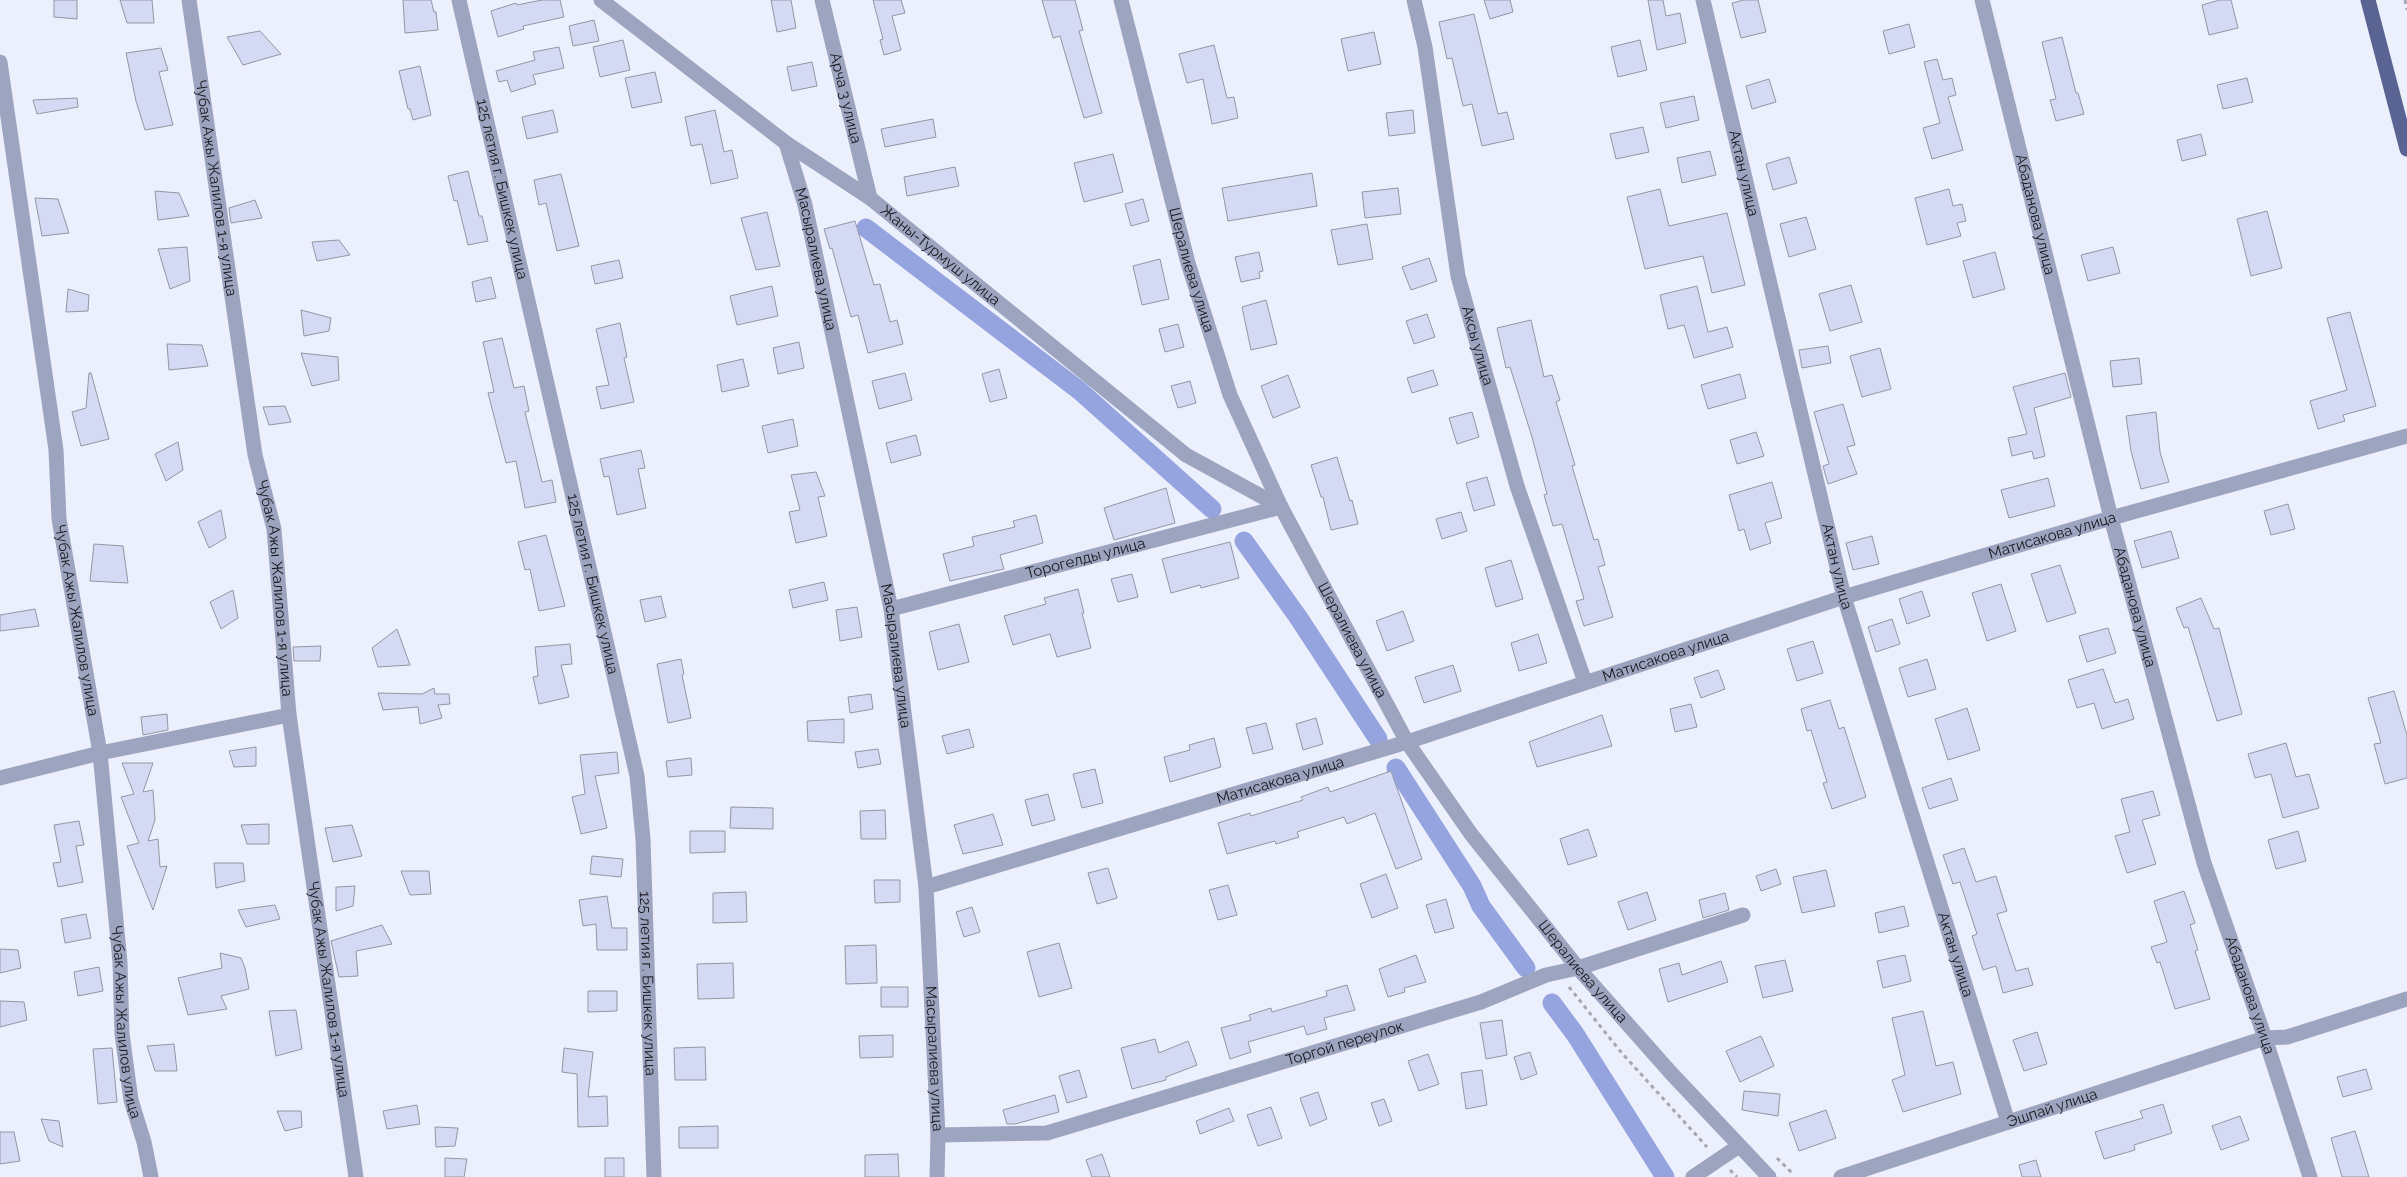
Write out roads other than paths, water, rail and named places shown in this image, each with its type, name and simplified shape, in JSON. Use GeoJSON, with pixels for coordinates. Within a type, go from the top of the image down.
{"type":"FeatureCollection","features":[{"type":"Feature","properties":{"kind":"main road"},"geometry":{"type":"LineString","coordinates":[[2368,0],[2407,149]]}},
{"type":"Feature","properties":{"kind":"street","name":"Чубак Ажы Жалилов 1-я улица"},"geometry":{"type":"LineString","coordinates":[[189,0],[255,455],[274,528],[289,715],[356,1177]]}},
{"type":"Feature","properties":{"kind":"street","name":"125 летия г. Бишкек улица"},"geometry":{"type":"LineString","coordinates":[[459,0],[637,776],[643,839],[654,1177]]}},
{"type":"Feature","properties":{"kind":"street","name":"Жаны-Турмуш улица"},"geometry":{"type":"LineString","coordinates":[[601,0],[786,144],[870,198],[1186,455],[1281,506]]}},
{"type":"Feature","properties":{"kind":"street","name":"Арча 3 улица"},"geometry":{"type":"LineString","coordinates":[[822,0],[870,198]]}},
{"type":"Feature","properties":{"kind":"street","name":"Шералиева улица"},"geometry":{"type":"LineString","coordinates":[[1121,0],[1194,282],[1230,395],[1281,506],[1407,742],[1471,834],[1578,968],[1769,1177]]}},
{"type":"Feature","properties":{"kind":"street","name":"Аксы улица"},"geometry":{"type":"LineString","coordinates":[[1414,0],[1425,48],[1458,276],[1517,486],[1585,682]]}},
{"type":"Feature","properties":{"kind":"street","name":"Актан улица"},"geometry":{"type":"LineString","coordinates":[[1703,0],[1844,597],[2008,1122]]}},
{"type":"Feature","properties":{"kind":"street","name":"Абаданова улица"},"geometry":{"type":"LineString","coordinates":[[1982,0],[2111,518],[2204,863],[2265,1038],[2310,1177]]}},
{"type":"Feature","properties":{"kind":"street","name":"Чубак Ажы Жалилов улица"},"geometry":{"type":"LineString","coordinates":[[0,62],[56,450],[59,519],[100,753],[120,962],[122,1034],[131,1100],[144,1142],[151,1177]]}},
{"type":"Feature","properties":{"kind":"street","name":"Масыралиева улица"},"geometry":{"type":"LineString","coordinates":[[786,144],[805,206],[891,609],[926,887],[938,1135],[937,1177]]}},
{"type":"Feature","properties":{"kind":"street","name":"Матисакова улица"},"geometry":{"type":"LineString","coordinates":[[926,887],[1407,742],[1844,597],[2111,518],[2407,436]]}},
{"type":"Feature","properties":{"kind":"street","name":"Торогелды улица"},"geometry":{"type":"LineString","coordinates":[[891,609],[1281,506]]}},
{"type":"Feature","properties":{"kind":"street"},"geometry":{"type":"LineString","coordinates":[[0,778],[100,753],[289,715]]}},
{"type":"Feature","properties":{"kind":"street","name":"Торгой переулок"},"geometry":{"type":"LineString","coordinates":[[938,1135],[1047,1133],[1481,1002],[1546,975],[1578,968],[1743,915]]}},
{"type":"Feature","properties":{"kind":"street","name":"Эшпай улица"},"geometry":{"type":"LineString","coordinates":[[1841,1177],[2265,1038],[2287,1037],[2407,999]]}},
{"type":"Feature","properties":{"kind":"street"},"geometry":{"type":"LineString","coordinates":[[1693,1177],[1711,1171],[1739,1146]]}},
{"type":"Feature","properties":{"kind":"waterway"},"geometry":{"type":"LineString","coordinates":[[866,228],[1080,391],[1212,509]]}},
{"type":"Feature","properties":{"kind":"waterway"},"geometry":{"type":"LineString","coordinates":[[1244,541],[1298,617],[1378,739]]}},
{"type":"Feature","properties":{"kind":"waterway"},"geometry":{"type":"LineString","coordinates":[[1396,768],[1472,886],[1481,906],[1526,968]]}},
{"type":"Feature","properties":{"kind":"waterway"},"geometry":{"type":"LineString","coordinates":[[1552,1003],[1575,1034],[1665,1177]]}}]}
